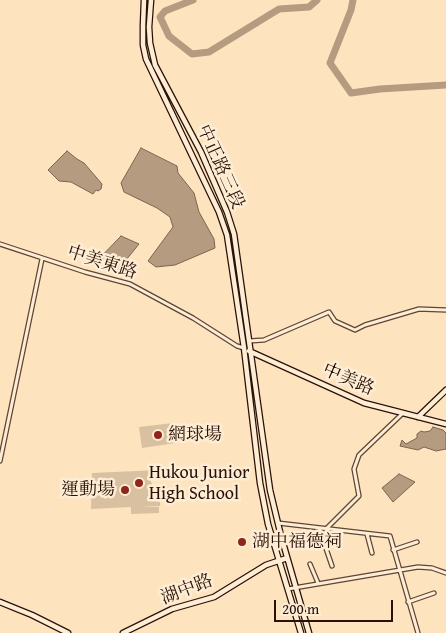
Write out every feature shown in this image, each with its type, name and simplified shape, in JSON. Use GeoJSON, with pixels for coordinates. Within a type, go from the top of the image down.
{"type":"FeatureCollection","features":[{"type":"Feature","properties":{"kind":"main road"},"geometry":{"type":"LineString","coordinates":[[144,0],[143,45],[146,59],[220,212],[228,235],[260,483],[268,524],[301,633]]}},
{"type":"Feature","properties":{"kind":"main road","name":"中正路三段"},"geometry":{"type":"LineString","coordinates":[[151,0],[149,35],[155,65],[201,152],[227,212],[236,250],[270,490],[277,523],[309,633]]}},
{"type":"Feature","properties":{"kind":"main road","name":"中美路"},"geometry":{"type":"LineString","coordinates":[[244,348],[364,403],[446,424]]}},
{"type":"Feature","properties":{"kind":"main road"},"geometry":{"type":"LineString","coordinates":[[418,417],[446,390]]}},
{"type":"Feature","properties":{"kind":"main road","name":"湖中路"},"geometry":{"type":"LineString","coordinates":[[123,633],[172,610],[214,597],[266,565],[287,558]]}},
{"type":"Feature","properties":{"kind":"main road"},"geometry":{"type":"LineString","coordinates":[[0,602],[68,633]]}},
{"type":"Feature","properties":{"kind":"street","name":"中美東路"},"geometry":{"type":"LineString","coordinates":[[0,244],[42,259],[130,284],[193,318],[237,346],[244,348]]}},
{"type":"Feature","properties":{"kind":"street"},"geometry":{"type":"LineString","coordinates":[[0,461],[42,259]]}},
{"type":"Feature","properties":{"kind":"street"},"geometry":{"type":"LineString","coordinates":[[249,341],[264,340],[330,312],[335,321],[355,330],[419,308],[446,310]]}},
{"type":"Feature","properties":{"kind":"street"},"geometry":{"type":"LineString","coordinates":[[326,529],[360,496],[354,469],[359,455],[402,414]]}},
{"type":"Feature","properties":{"kind":"street"},"geometry":{"type":"LineString","coordinates":[[277,523],[390,536],[418,633]]}},
{"type":"Feature","properties":{"kind":"street"},"geometry":{"type":"LineString","coordinates":[[319,528],[332,566]]}},
{"type":"Feature","properties":{"kind":"street"},"geometry":{"type":"LineString","coordinates":[[367,534],[372,553]]}},
{"type":"Feature","properties":{"kind":"street"},"geometry":{"type":"LineString","coordinates":[[393,550],[417,542]]}},
{"type":"Feature","properties":{"kind":"street"},"geometry":{"type":"LineString","coordinates":[[310,564],[318,584]]}},
{"type":"Feature","properties":{"kind":"street"},"geometry":{"type":"LineString","coordinates":[[288,589],[399,570],[432,568],[446,573]]}},
{"type":"Feature","properties":{"kind":"street"},"geometry":{"type":"LineString","coordinates":[[408,602],[434,593]]}},
{"type":"Feature","properties":{"kind":"shaded area"},"geometry":{"type":"Polygon","coordinates":[[[141,148],[177,166],[178,173],[194,193],[199,212],[214,239],[215,248],[175,265],[156,267],[148,261],[173,227],[170,217],[157,208],[124,192],[121,183],[141,148]]]}},
{"type":"Feature","properties":{"kind":"shaded area"},"geometry":{"type":"Polygon","coordinates":[[[67,151],[84,163],[102,184],[101,189],[96,190],[93,194],[71,182],[59,181],[48,170],[67,151]]]}},
{"type":"Feature","properties":{"kind":"shaded area"},"geometry":{"type":"Polygon","coordinates":[[[121,236],[139,244],[118,270],[95,263],[121,236]]]}},
{"type":"Feature","properties":{"kind":"shaded area","name":"網球場"},"geometry":{"type":"Polygon","coordinates":[[[173,423],[176,443],[142,448],[139,427],[173,423]]]}},
{"type":"Feature","properties":{"kind":"shaded area"},"geometry":{"type":"Polygon","coordinates":[[[433,427],[446,433],[446,449],[436,451],[424,447],[418,450],[400,446],[402,440],[406,444],[417,438],[417,434],[421,431],[430,431],[433,427]]]}},
{"type":"Feature","properties":{"kind":"shaded area"},"geometry":{"type":"Polygon","coordinates":[[[159,470],[159,475],[149,476],[154,490],[150,500],[160,502],[160,506],[141,507],[159,507],[159,513],[131,514],[131,507],[91,509],[92,473],[159,470]]]}},
{"type":"Feature","properties":{"kind":"shaded area"},"geometry":{"type":"Polygon","coordinates":[[[399,474],[415,482],[393,502],[382,488],[399,474]]]}},
{"type":"Feature","properties":{"kind":"waterway"},"geometry":{"type":"LineString","coordinates":[[193,0],[165,11],[160,17],[169,36],[192,54],[209,52],[279,9],[309,7],[317,0]]}},
{"type":"Feature","properties":{"kind":"waterway"},"geometry":{"type":"LineString","coordinates":[[353,0],[351,10],[330,63],[351,93],[380,89],[446,85]]}},
{"type":"Feature","properties":{"kind":"place","name":"網球場"},"geometry":{"type":"Point","coordinates":[158,435]}},
{"type":"Feature","properties":{"kind":"place","name":"Hukou Junior High School"},"geometry":{"type":"Point","coordinates":[139,483]}},
{"type":"Feature","properties":{"kind":"place","name":"運動場"},"geometry":{"type":"Point","coordinates":[125,490]}},
{"type":"Feature","properties":{"kind":"place","name":"湖中福德祠"},"geometry":{"type":"Point","coordinates":[242,542]}}]}
